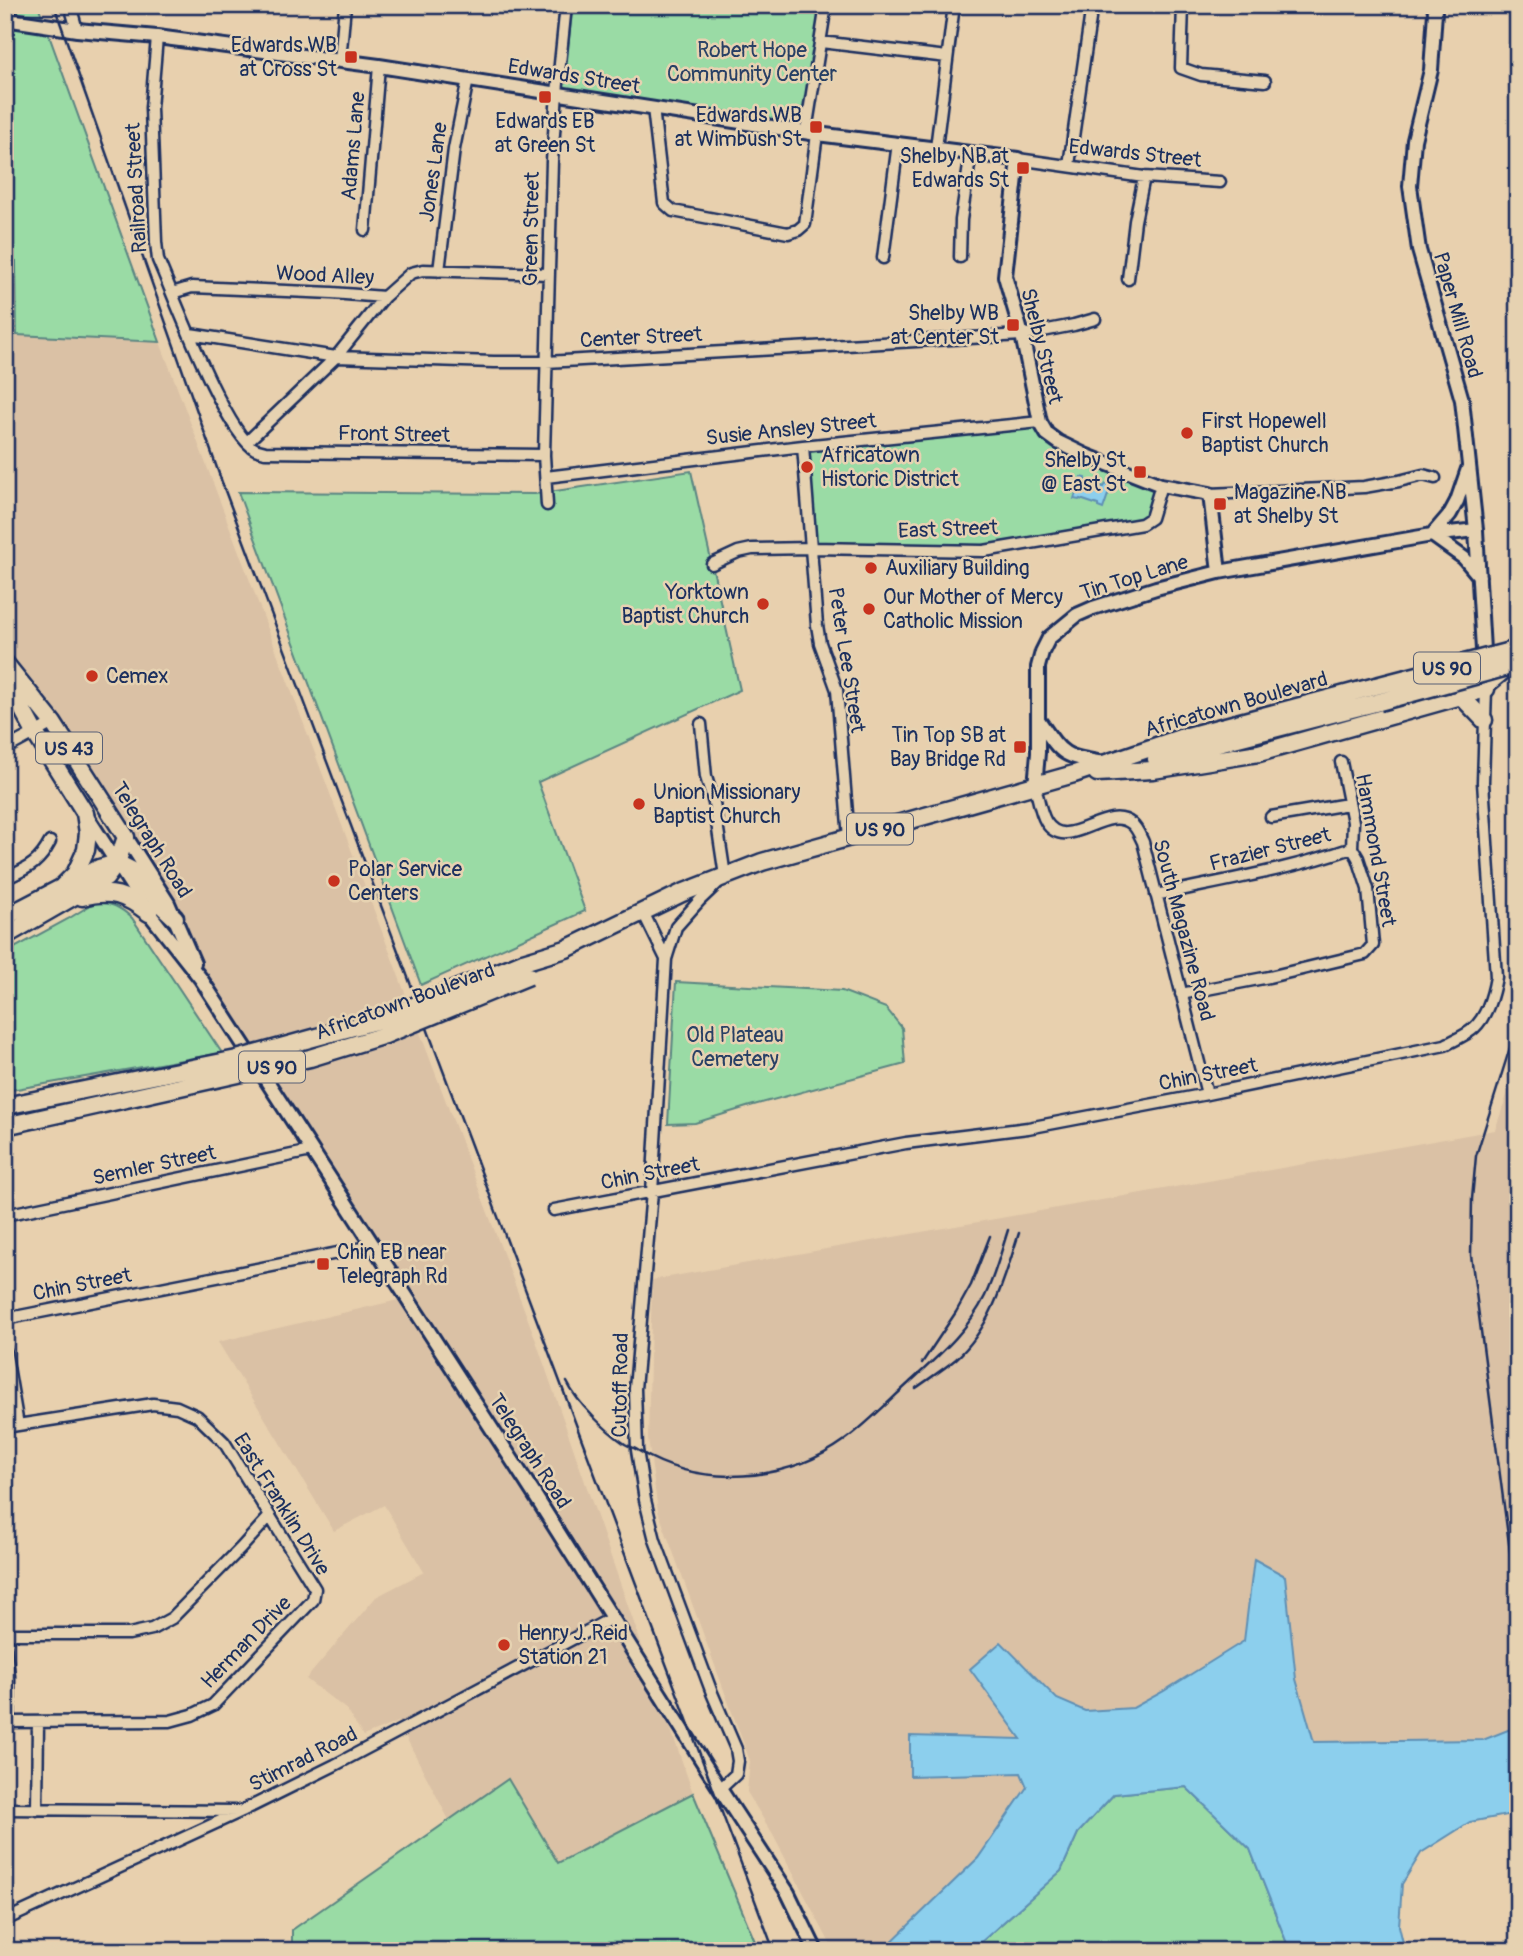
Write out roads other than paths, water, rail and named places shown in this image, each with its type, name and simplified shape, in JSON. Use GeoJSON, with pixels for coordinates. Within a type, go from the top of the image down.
{"type":"FeatureCollection","features":[{"type":"Feature","properties":{"kind":"main road","name":"US 90"},"geometry":{"type":"LineString","coordinates":[[1378,694],[1518,649]]}},
{"type":"Feature","properties":{"kind":"main road","name":"Telegraph Road"},"geometry":{"type":"LineString","coordinates":[[5,663],[53,723],[126,837]]}},
{"type":"Feature","properties":{"kind":"main road","name":"US 90"},"geometry":{"type":"LineString","coordinates":[[1378,694],[1518,664]]}},
{"type":"Feature","properties":{"kind":"main road","name":"Telegraph Road"},"geometry":{"type":"LineString","coordinates":[[5,677],[34,733],[85,813]]}},
{"type":"Feature","properties":{"kind":"main road"},"geometry":{"type":"LineString","coordinates":[[1074,774],[1153,770],[1259,753],[1486,689]]}},
{"type":"Feature","properties":{"kind":"main road","name":"Africatown Boulevard"},"geometry":{"type":"LineString","coordinates":[[5,1126],[310,1058],[385,1035],[682,893],[762,862],[1108,764],[1165,758],[1378,694]]}},
{"type":"Feature","properties":{"kind":"main road"},"geometry":{"type":"LineString","coordinates":[[1460,695],[1484,720]]}},
{"type":"Feature","properties":{"kind":"main road"},"geometry":{"type":"LineString","coordinates":[[66,893],[86,850],[88,833],[85,813]]}},
{"type":"Feature","properties":{"kind":"main road"},"geometry":{"type":"LineString","coordinates":[[117,863],[126,837]]}},
{"type":"Feature","properties":{"kind":"main road"},"geometry":{"type":"LineString","coordinates":[[5,936],[99,868],[117,863],[139,874],[158,902],[174,918]]}},
{"type":"Feature","properties":{"kind":"main road"},"geometry":{"type":"LineString","coordinates":[[5,917],[66,893],[112,893],[133,901],[149,913]]}},
{"type":"Feature","properties":{"kind":"main road","name":"Africatown Boulevard"},"geometry":{"type":"LineString","coordinates":[[5,1107],[237,1059],[379,1020],[526,969]]}},
{"type":"Feature","properties":{"kind":"street"},"geometry":{"type":"LineString","coordinates":[[70,5],[77,30]]}},
{"type":"Feature","properties":{"kind":"street"},"geometry":{"type":"LineString","coordinates":[[340,61],[345,5]]}},
{"type":"Feature","properties":{"kind":"street","name":"Green Street"},"geometry":{"type":"LineString","coordinates":[[545,477],[552,161],[566,5]]}},
{"type":"Feature","properties":{"kind":"street"},"geometry":{"type":"LineString","coordinates":[[653,108],[664,203],[673,211],[788,233],[798,230],[805,224],[811,132],[826,5]]}},
{"type":"Feature","properties":{"kind":"street"},"geometry":{"type":"LineString","coordinates":[[936,148],[954,5]]}},
{"type":"Feature","properties":{"kind":"street"},"geometry":{"type":"LineString","coordinates":[[1069,165],[1092,5]]}},
{"type":"Feature","properties":{"kind":"street"},"geometry":{"type":"LineString","coordinates":[[1183,5],[1181,68],[1201,75],[1265,81]]}},
{"type":"Feature","properties":{"kind":"street","name":"Paper Mill Road"},"geometry":{"type":"LineString","coordinates":[[1433,5],[1435,12],[1431,70],[1414,140],[1410,186],[1419,250],[1462,400],[1476,530],[1483,638]]}},
{"type":"Feature","properties":{"kind":"street","name":"Edwards Street"},"geometry":{"type":"LineString","coordinates":[[5,19],[379,66],[811,132],[1144,177],[1220,181]]}},
{"type":"Feature","properties":{"kind":"street","name":"Railroad Street"},"geometry":{"type":"LineString","coordinates":[[157,37],[151,108],[158,260],[230,422],[247,442]]}},
{"type":"Feature","properties":{"kind":"street"},"geometry":{"type":"LineString","coordinates":[[821,43],[947,57]]}},
{"type":"Feature","properties":{"kind":"street","name":"Adams Lane"},"geometry":{"type":"LineString","coordinates":[[365,230],[379,66]]}},
{"type":"Feature","properties":{"kind":"street","name":"Jones Lane"},"geometry":{"type":"LineString","coordinates":[[439,271],[454,149],[468,79]]}},
{"type":"Feature","properties":{"kind":"street"},"geometry":{"type":"LineString","coordinates":[[883,258],[898,143]]}},
{"type":"Feature","properties":{"kind":"street"},"geometry":{"type":"LineString","coordinates":[[960,257],[961,220],[971,152]]}},
{"type":"Feature","properties":{"kind":"street","name":"Shelby Street"},"geometry":{"type":"LineString","coordinates":[[1018,159],[1005,276],[1022,335],[1040,422],[1047,434],[1058,442],[1161,485],[1210,494],[1364,487],[1423,475],[1435,478]]}},
{"type":"Feature","properties":{"kind":"street"},"geometry":{"type":"LineString","coordinates":[[1128,279],[1144,177]]}},
{"type":"Feature","properties":{"kind":"street","name":"Wood Alley"},"geometry":{"type":"LineString","coordinates":[[172,293],[192,288],[332,293],[384,298],[411,273],[439,271],[549,274]]}},
{"type":"Feature","properties":{"kind":"street"},"geometry":{"type":"LineString","coordinates":[[247,442],[336,357],[384,298]]}},
{"type":"Feature","properties":{"kind":"street","name":"Center Street"},"geometry":{"type":"LineString","coordinates":[[190,334],[336,357],[546,362],[1022,335],[1074,326],[1095,319]]}},
{"type":"Feature","properties":{"kind":"street","name":"Susie Ansley Street"},"geometry":{"type":"LineString","coordinates":[[545,477],[803,446],[1040,422]]}},
{"type":"Feature","properties":{"kind":"street","name":"Front Street"},"geometry":{"type":"LineString","coordinates":[[247,442],[255,450],[265,452],[544,455]]}},
{"type":"Feature","properties":{"kind":"street","name":"Peter Lee Street"},"geometry":{"type":"LineString","coordinates":[[803,446],[817,625],[820,643],[837,690],[849,838]]}},
{"type":"Feature","properties":{"kind":"street"},"geometry":{"type":"LineString","coordinates":[[1469,465],[1457,501],[1432,535],[1464,558],[1479,576]]}},
{"type":"Feature","properties":{"kind":"street"},"geometry":{"type":"LineString","coordinates":[[545,477],[547,505]]}},
{"type":"Feature","properties":{"kind":"street","name":"East Street"},"geometry":{"type":"LineString","coordinates":[[712,564],[738,552],[752,549],[984,551],[1142,524],[1151,518],[1161,485]]}},
{"type":"Feature","properties":{"kind":"street"},"geometry":{"type":"LineString","coordinates":[[1210,494],[1219,572]]}},
{"type":"Feature","properties":{"kind":"street","name":"Tin Top Lane"},"geometry":{"type":"LineString","coordinates":[[1035,786],[1038,752],[1038,667],[1049,638],[1077,615],[1188,579],[1219,572],[1432,535],[1476,530]]}},
{"type":"Feature","properties":{"kind":"street","name":"Chin Street"},"geometry":{"type":"LineString","coordinates":[[555,1210],[906,1143],[1028,1128],[1207,1094],[1445,1045],[1474,1028],[1486,1010],[1496,977],[1483,782],[1486,689],[1483,638]]}},
{"type":"Feature","properties":{"kind":"street"},"geometry":{"type":"LineString","coordinates":[[1486,689],[1518,664]]}},
{"type":"Feature","properties":{"kind":"street"},"geometry":{"type":"LineString","coordinates":[[1038,720],[1064,754],[1108,764]]}},
{"type":"Feature","properties":{"kind":"street"},"geometry":{"type":"LineString","coordinates":[[5,749],[53,723]]}},
{"type":"Feature","properties":{"kind":"street"},"geometry":{"type":"LineString","coordinates":[[702,724],[706,777],[714,803],[725,876]]}},
{"type":"Feature","properties":{"kind":"street","name":"Hammond Street"},"geometry":{"type":"LineString","coordinates":[[1181,994],[1365,954],[1373,945],[1368,889],[1352,848],[1353,822],[1341,762]]}},
{"type":"Feature","properties":{"kind":"street","name":"South Magazine Road"},"geometry":{"type":"LineString","coordinates":[[1035,786],[1044,819],[1057,831],[1072,833],[1118,818],[1130,823],[1143,842],[1207,1094]]}},
{"type":"Feature","properties":{"kind":"street"},"geometry":{"type":"LineString","coordinates":[[1271,817],[1348,804]]}},
{"type":"Feature","properties":{"kind":"street","name":"Telegraph Road"},"geometry":{"type":"LineString","coordinates":[[85,813],[149,913],[201,979],[612,1618],[788,1893],[816,1951]]}},
{"type":"Feature","properties":{"kind":"street","name":"Telegraph Road"},"geometry":{"type":"LineString","coordinates":[[126,837],[168,903],[201,979]]}},
{"type":"Feature","properties":{"kind":"street"},"geometry":{"type":"LineString","coordinates":[[5,879],[31,866],[43,856],[50,842]]}},
{"type":"Feature","properties":{"kind":"street","name":"Frazier Street"},"geometry":{"type":"LineString","coordinates":[[1156,895],[1263,872],[1352,848]]}},
{"type":"Feature","properties":{"kind":"street","name":"Cutoff Road"},"geometry":{"type":"LineString","coordinates":[[720,1789],[736,1774],[736,1749],[712,1693],[655,1540],[637,1450],[635,1389],[652,1192],[666,959],[676,927],[725,876]]}},
{"type":"Feature","properties":{"kind":"street","name":"Cutoff Road"},"geometry":{"type":"LineString","coordinates":[[643,912],[666,959]]}},
{"type":"Feature","properties":{"kind":"street","name":"Semler Street"},"geometry":{"type":"LineString","coordinates":[[5,1215],[311,1151]]}},
{"type":"Feature","properties":{"kind":"street","name":"Chin Street"},"geometry":{"type":"LineString","coordinates":[[5,1320],[373,1246]]}},
{"type":"Feature","properties":{"kind":"street"},"geometry":{"type":"LineString","coordinates":[[5,1349],[18,1425],[5,1427]]}},
{"type":"Feature","properties":{"kind":"street","name":"East Franklin Drive"},"geometry":{"type":"LineString","coordinates":[[18,1425],[153,1405],[177,1407],[197,1416],[224,1442],[315,1589],[313,1600]]}},
{"type":"Feature","properties":{"kind":"street"},"geometry":{"type":"LineString","coordinates":[[5,1634],[129,1634],[152,1629],[172,1618],[270,1516]]}},
{"type":"Feature","properties":{"kind":"street","name":"Herman Drive"},"geometry":{"type":"LineString","coordinates":[[7,1722],[170,1721],[203,1710],[214,1705],[313,1600]]}},
{"type":"Feature","properties":{"kind":"street","name":"Stimrad Road"},"geometry":{"type":"LineString","coordinates":[[5,1920],[335,1765],[612,1618]]}},
{"type":"Feature","properties":{"kind":"street"},"geometry":{"type":"LineString","coordinates":[[5,1645],[9,1676],[7,1722]]}},
{"type":"Feature","properties":{"kind":"street"},"geometry":{"type":"LineString","coordinates":[[37,1810],[38,1723]]}},
{"type":"Feature","properties":{"kind":"street"},"geometry":{"type":"LineString","coordinates":[[5,1809],[242,1811]]}},
{"type":"Feature","properties":{"kind":"water"},"geometry":{"type":"Polygon","coordinates":[[[1081,477],[1104,487],[1106,484],[1111,486],[1103,509],[1098,505],[1074,499],[1081,477]]]}},
{"type":"Feature","properties":{"kind":"water"},"geometry":{"type":"Polygon","coordinates":[[[1254,1559],[1285,1576],[1296,1679],[1314,1742],[1483,1740],[1518,1726],[1518,1813],[1470,1822],[1421,1853],[1402,1884],[1399,1926],[1405,1951],[1290,1951],[1250,1849],[1186,1787],[1114,1794],[1078,1833],[1061,1871],[971,1951],[882,1951],[978,1858],[1027,1787],[1021,1773],[910,1776],[910,1736],[1021,1739],[970,1669],[1001,1642],[1057,1699],[1085,1711],[1133,1708],[1244,1641],[1254,1559]]]}},
{"type":"Feature","properties":{"kind":"railway"},"geometry":{"type":"LineString","coordinates":[[54,5],[224,488],[774,1951]]}},
{"type":"Feature","properties":{"kind":"railway"},"geometry":{"type":"LineString","coordinates":[[1518,1022],[1476,1156],[1471,1255],[1518,1612]]}},
{"type":"Feature","properties":{"kind":"railway"},"geometry":{"type":"LineString","coordinates":[[567,1382],[585,1407],[609,1432],[625,1444],[664,1463],[690,1471],[744,1476],[797,1465],[845,1440],[870,1420],[961,1332],[985,1296],[1008,1230]]}},
{"type":"Feature","properties":{"kind":"railway"},"geometry":{"type":"LineString","coordinates":[[916,1388],[956,1359],[979,1332],[996,1300],[1019,1233]]}},
{"type":"Feature","properties":{"kind":"railway"},"geometry":{"type":"LineString","coordinates":[[922,1363],[971,1285],[990,1236]]}},
{"type":"Feature","properties":{"kind":"place","name":"Edwards WB at Cross St"},"geometry":{"type":"Point","coordinates":[351,57]}},
{"type":"Feature","properties":{"kind":"place","name":"Edwards EB at Green St"},"geometry":{"type":"Point","coordinates":[545,97]}},
{"type":"Feature","properties":{"kind":"place","name":"Edwards WB at Wimbush St"},"geometry":{"type":"Point","coordinates":[816,127]}},
{"type":"Feature","properties":{"kind":"place","name":"Shelby NB at Edwards St"},"geometry":{"type":"Point","coordinates":[1023,168]}},
{"type":"Feature","properties":{"kind":"place","name":"Shelby WB at Center St"},"geometry":{"type":"Point","coordinates":[1013,325]}},
{"type":"Feature","properties":{"kind":"place","name":"First Hopewell Baptist Church"},"geometry":{"type":"Point","coordinates":[1187,433]}},
{"type":"Feature","properties":{"kind":"place","name":"Africatown Historic District"},"geometry":{"type":"Point","coordinates":[807,467]}},
{"type":"Feature","properties":{"kind":"place","name":"Shelby St @ East St"},"geometry":{"type":"Point","coordinates":[1140,472]}},
{"type":"Feature","properties":{"kind":"place","name":"Magazine NB at Shelby St"},"geometry":{"type":"Point","coordinates":[1220,504]}},
{"type":"Feature","properties":{"kind":"place","name":"Auxiliary Building"},"geometry":{"type":"Point","coordinates":[871,568]}},
{"type":"Feature","properties":{"kind":"place","name":"Yorktown Baptist Church"},"geometry":{"type":"Point","coordinates":[763,604]}},
{"type":"Feature","properties":{"kind":"place","name":"Our Mother of Mercy Catholic Mission"},"geometry":{"type":"Point","coordinates":[869,609]}},
{"type":"Feature","properties":{"kind":"place","name":"Cemex"},"geometry":{"type":"Point","coordinates":[92,676]}},
{"type":"Feature","properties":{"kind":"place","name":"Tin Top SB at Bay Bridge Rd"},"geometry":{"type":"Point","coordinates":[1020,747]}},
{"type":"Feature","properties":{"kind":"place","name":"Union Missionary Baptist Church"},"geometry":{"type":"Point","coordinates":[639,804]}},
{"type":"Feature","properties":{"kind":"place","name":"Polar Service Centers"},"geometry":{"type":"Point","coordinates":[334,881]}},
{"type":"Feature","properties":{"kind":"place","name":"Chin EB near Telegraph Rd"},"geometry":{"type":"Point","coordinates":[323,1264]}},
{"type":"Feature","properties":{"kind":"place","name":"Henry J. Reid Station 21"},"geometry":{"type":"Point","coordinates":[504,1645]}},
{"type":"Feature","properties":{"kind":"park label","name":"Robert Hope Community Center"},"geometry":{"type":"Point","coordinates":[752,62]}},
{"type":"Feature","properties":{"kind":"park label","name":"Old Plateau Cemetery"},"geometry":{"type":"Point","coordinates":[735,1047]}}]}
